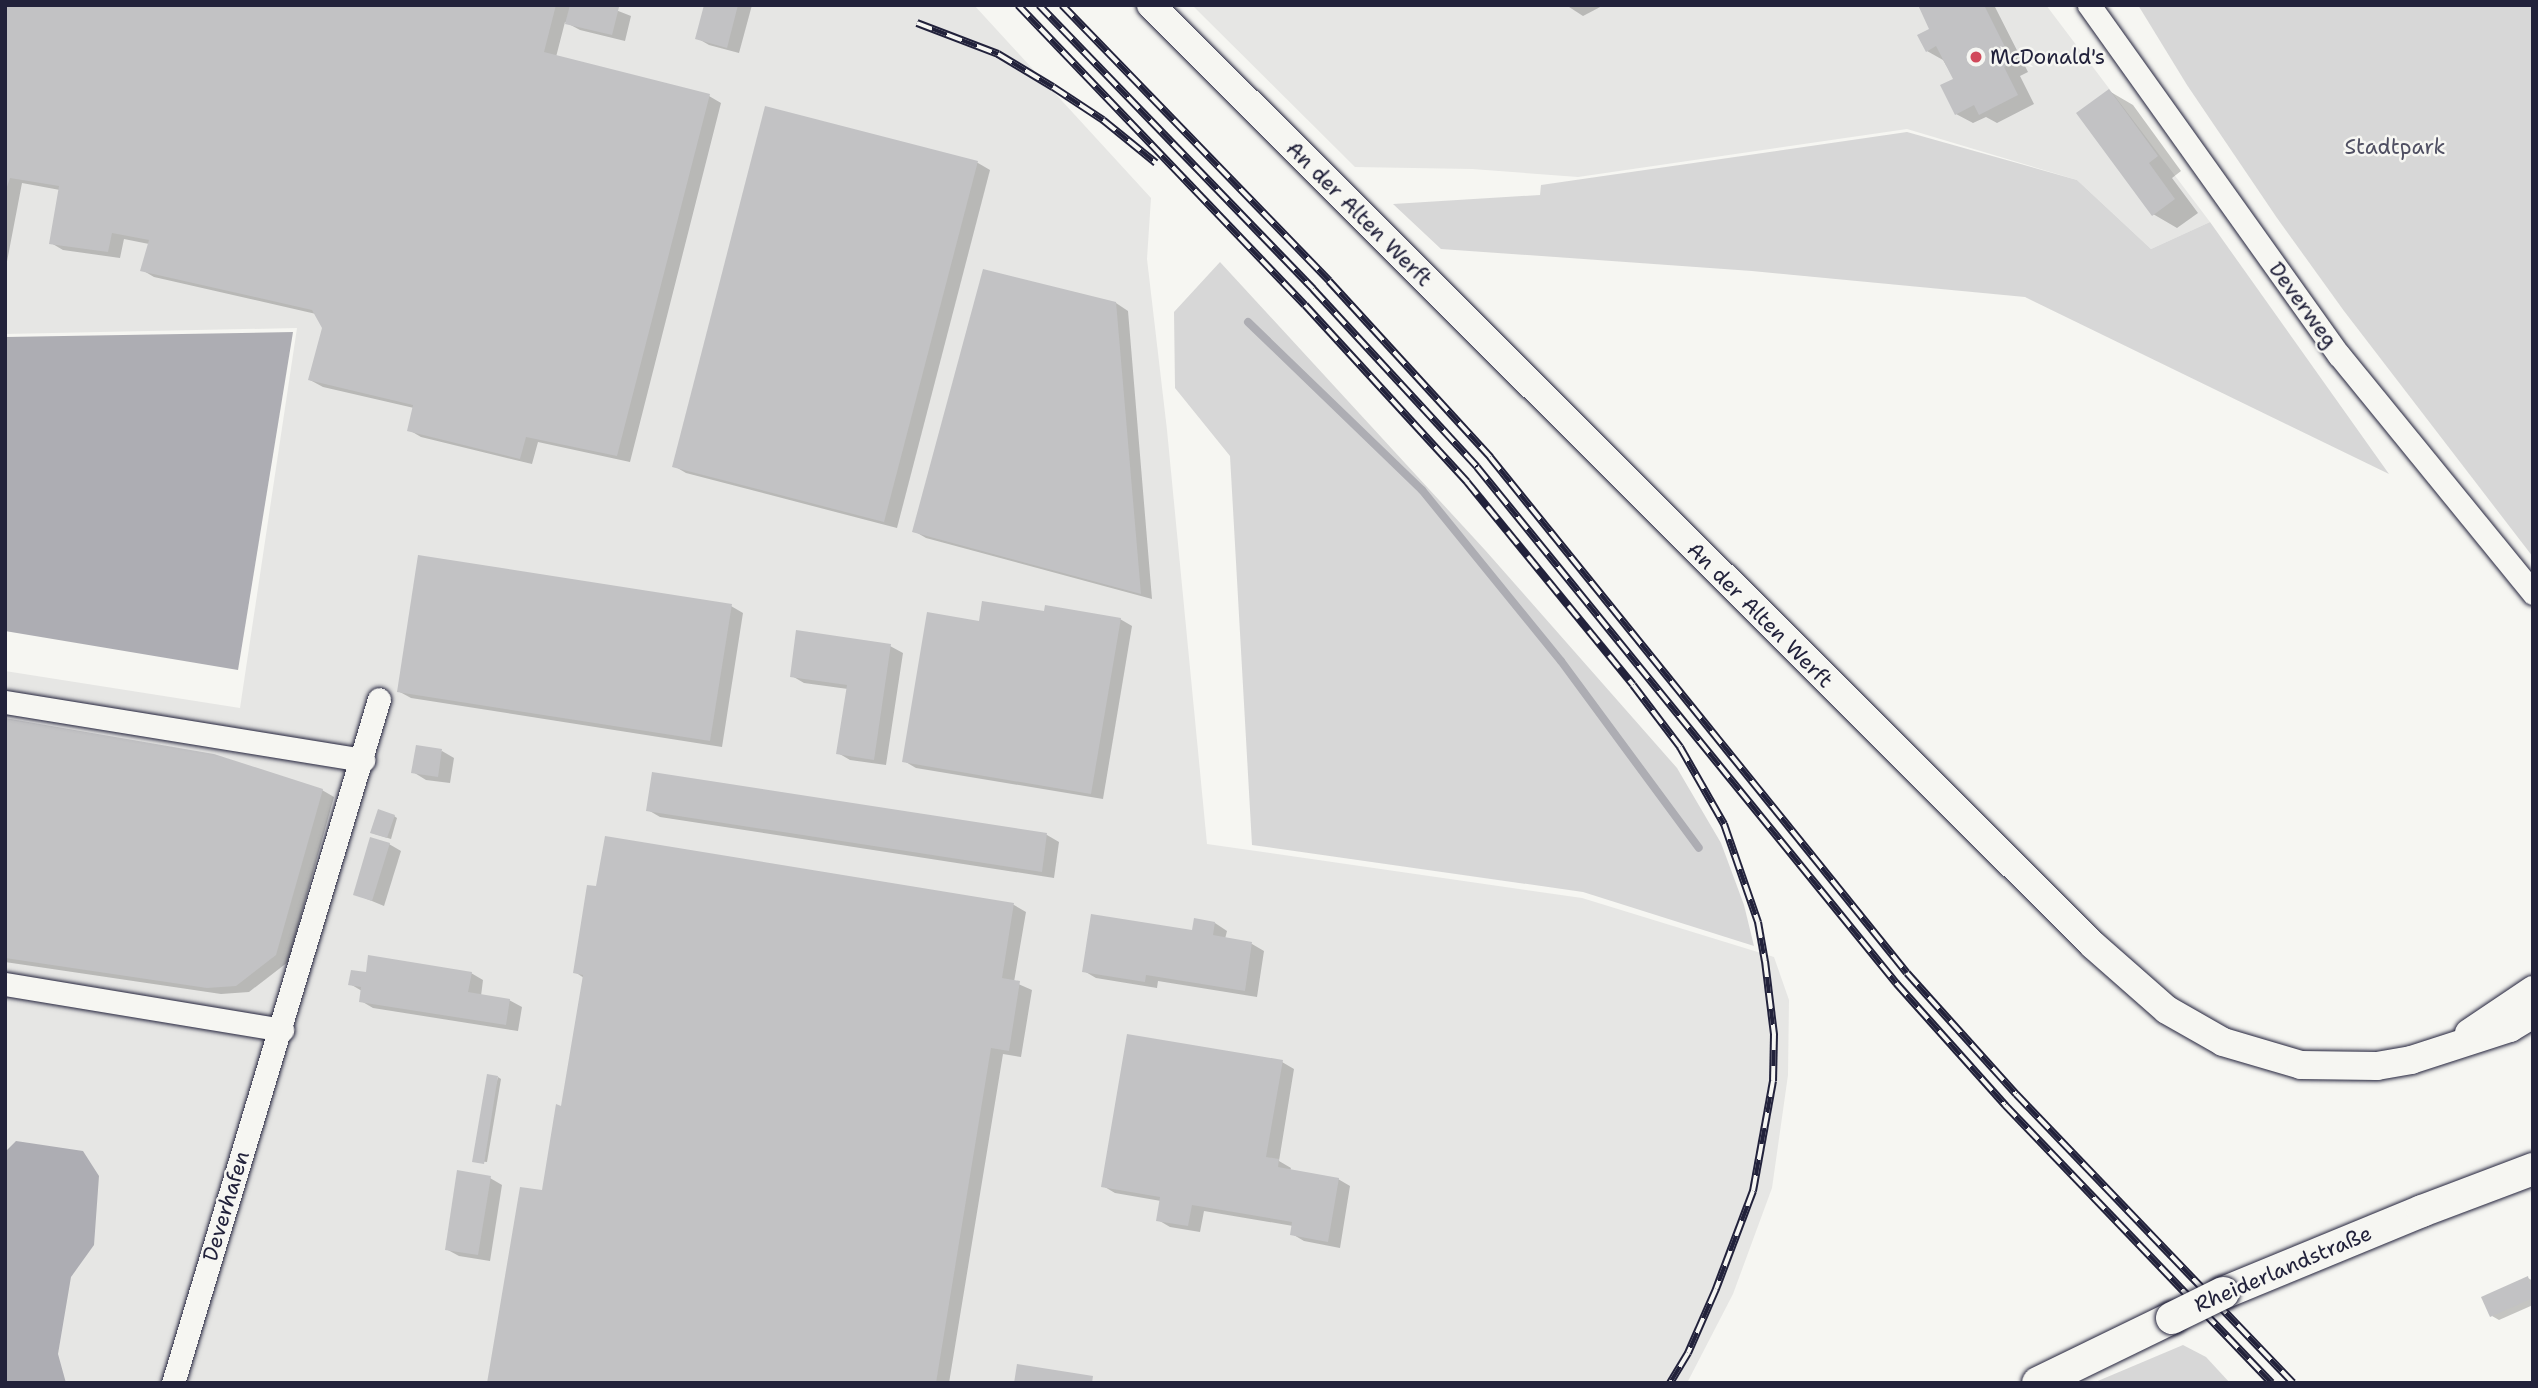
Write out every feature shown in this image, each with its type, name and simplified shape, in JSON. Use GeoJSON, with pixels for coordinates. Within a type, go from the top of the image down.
{"type":"FeatureCollection","features":[{"type":"Feature","properties":{"kind":"main road","name":"Rheiderlandstraße"},"geometry":{"type":"LineString","coordinates":[[2039,1383],[2223,1293],[2533,1169]]}},
{"type":"Feature","properties":{"kind":"street","name":"An der Alten Werft"},"geometry":{"type":"LineString","coordinates":[[1151,5],[2093,945],[2166,1010],[2223,1042],[2301,1065],[2377,1066],[2446,1049],[2510,1028],[2533,1014]]}},
{"type":"Feature","properties":{"kind":"street","name":"Deverweg"},"geometry":{"type":"LineString","coordinates":[[2089,5],[2339,355],[2533,593]]}},
{"type":"Feature","properties":{"kind":"street","name":"Deverhafen"},"geometry":{"type":"LineString","coordinates":[[173,1383],[380,699]]}},
{"type":"Feature","properties":{"kind":"street"},"geometry":{"type":"LineString","coordinates":[[5,702],[363,760]]}},
{"type":"Feature","properties":{"kind":"street"},"geometry":{"type":"LineString","coordinates":[[5,984],[282,1030]]}},
{"type":"Feature","properties":{"kind":"street","name":"An der Alten Werft"},"geometry":{"type":"LineString","coordinates":[[2446,1049],[2533,990]]}},
{"type":"Feature","properties":{"kind":"shaded area"},"geometry":{"type":"Polygon","coordinates":[[[5,5],[974,5],[1151,198],[1147,259],[1167,430],[1207,844],[1582,898],[1774,957],[1789,1000],[1788,1075],[1772,1188],[1733,1294],[1687,1383],[5,1383],[5,671],[240,708],[297,328],[5,334],[5,5]]]}},
{"type":"Feature","properties":{"kind":"shaded area"},"geometry":{"type":"Polygon","coordinates":[[[1192,5],[2046,5],[2210,222],[2151,249],[2077,180],[1907,129],[1578,177],[1472,169],[1355,167],[1192,5]]]}},
{"type":"Feature","properties":{"kind":"shaded area"},"geometry":{"type":"Polygon","coordinates":[[[293,332],[238,670],[5,631],[5,337],[293,332]]]}},
{"type":"Feature","properties":{"kind":"shaded area"},"geometry":{"type":"Polygon","coordinates":[[[16,1141],[83,1151],[99,1176],[94,1245],[71,1277],[58,1354],[66,1383],[5,1383],[5,1152],[16,1141]]]}},
{"type":"Feature","properties":{"kind":"green space","name":"Stadtpark"},"geometry":{"type":"Polygon","coordinates":[[[2138,5],[2533,5],[2533,557],[2344,311],[2277,218],[2187,85],[2138,5]]]}},
{"type":"Feature","properties":{"kind":"green space"},"geometry":{"type":"Polygon","coordinates":[[[1907,132],[2077,180],[2151,249],[2210,222],[2389,474],[2025,297],[1752,271],[1441,249],[1393,204],[1540,195],[1541,185],[1907,132]]]}},
{"type":"Feature","properties":{"kind":"green space"},"geometry":{"type":"Polygon","coordinates":[[[1220,262],[1485,550],[1677,768],[1721,843],[1744,905],[1754,946],[1583,892],[1252,845],[1230,456],[1175,388],[1174,312],[1220,262]]]}},
{"type":"Feature","properties":{"kind":"green space"},"geometry":{"type":"Polygon","coordinates":[[[2183,1345],[2206,1357],[2230,1383],[2093,1383],[2183,1345]]]}},
{"type":"Feature","properties":{"kind":"building"},"geometry":{"type":"Polygon","coordinates":[[[5,5],[556,5],[544,52],[710,94],[617,456],[526,437],[520,459],[407,431],[413,405],[308,380],[322,328],[312,310],[140,271],[149,240],[112,233],[108,252],[49,244],[59,186],[10,178],[5,193],[5,5]]]}},
{"type":"Feature","properties":{"kind":"building"},"geometry":{"type":"Polygon","coordinates":[[[570,5],[619,7],[612,35],[565,24],[570,5]]]}},
{"type":"Feature","properties":{"kind":"building"},"geometry":{"type":"Polygon","coordinates":[[[704,5],[738,5],[727,48],[695,39],[704,5]]]}},
{"type":"Feature","properties":{"kind":"building","name":"McDonald's"},"geometry":{"type":"Polygon","coordinates":[[[1918,5],[1984,5],[2013,63],[2004,67],[2018,95],[1979,115],[1974,105],[1955,115],[1940,85],[1953,79],[1936,46],[1926,52],[1917,35],[1929,29],[1918,5]]]}},
{"type":"Feature","properties":{"kind":"building"},"geometry":{"type":"Polygon","coordinates":[[[2109,89],[2158,156],[2149,163],[2175,199],[2152,216],[2076,113],[2109,89]]]}},
{"type":"Feature","properties":{"kind":"building"},"geometry":{"type":"Polygon","coordinates":[[[765,106],[978,161],[884,522],[672,467],[765,106]]]}},
{"type":"Feature","properties":{"kind":"building"},"geometry":{"type":"Polygon","coordinates":[[[983,269],[1116,302],[1141,594],[912,532],[983,269]]]}},
{"type":"Feature","properties":{"kind":"building"},"geometry":{"type":"Polygon","coordinates":[[[418,555],[732,604],[710,741],[397,692],[418,555]]]}},
{"type":"Feature","properties":{"kind":"building"},"geometry":{"type":"Polygon","coordinates":[[[982,601],[1044,611],[1045,605],[1121,618],[1091,794],[902,762],[927,612],[979,621],[982,601]]]}},
{"type":"Feature","properties":{"kind":"building"},"geometry":{"type":"Polygon","coordinates":[[[796,630],[891,644],[874,760],[836,754],[847,685],[790,677],[796,630]]]}},
{"type":"Feature","properties":{"kind":"building"},"geometry":{"type":"Polygon","coordinates":[[[5,718],[214,754],[323,789],[276,955],[236,986],[207,988],[5,958],[5,718]]]}},
{"type":"Feature","properties":{"kind":"building"},"geometry":{"type":"Polygon","coordinates":[[[416,745],[442,749],[438,777],[411,773],[416,745]]]}},
{"type":"Feature","properties":{"kind":"building"},"geometry":{"type":"Polygon","coordinates":[[[652,772],[1047,833],[1042,872],[646,811],[652,772]]]}},
{"type":"Feature","properties":{"kind":"building"},"geometry":{"type":"Polygon","coordinates":[[[378,809],[395,815],[387,838],[370,833],[378,809]]]}},
{"type":"Feature","properties":{"kind":"building"},"geometry":{"type":"Polygon","coordinates":[[[605,836],[1014,903],[1002,978],[1020,981],[1009,1051],[991,1048],[936,1383],[487,1383],[520,1187],[542,1190],[556,1104],[561,1106],[583,975],[573,973],[587,885],[596,886],[605,836]]]}},
{"type":"Feature","properties":{"kind":"building"},"geometry":{"type":"Polygon","coordinates":[[[370,837],[390,843],[372,901],[353,895],[370,837]]]}},
{"type":"Feature","properties":{"kind":"building"},"geometry":{"type":"Polygon","coordinates":[[[1091,914],[1192,930],[1194,918],[1215,922],[1213,935],[1252,942],[1245,991],[1146,975],[1145,982],[1082,972],[1091,914]]]}},
{"type":"Feature","properties":{"kind":"building"},"geometry":{"type":"Polygon","coordinates":[[[368,955],[472,972],[468,992],[510,999],[506,1025],[359,1002],[361,987],[348,985],[351,970],[366,972],[368,955]]]}},
{"type":"Feature","properties":{"kind":"building"},"geometry":{"type":"Polygon","coordinates":[[[1127,1034],[1283,1060],[1266,1157],[1279,1159],[1278,1167],[1339,1178],[1328,1242],[1290,1235],[1292,1222],[1192,1205],[1188,1226],[1156,1221],[1160,1197],[1101,1187],[1127,1034]]]}},
{"type":"Feature","properties":{"kind":"building"},"geometry":{"type":"Polygon","coordinates":[[[487,1074],[498,1076],[484,1164],[472,1162],[487,1074]]]}},
{"type":"Feature","properties":{"kind":"building"},"geometry":{"type":"Polygon","coordinates":[[[457,1170],[491,1176],[478,1255],[445,1250],[457,1170]]]}},
{"type":"Feature","properties":{"kind":"building"},"geometry":{"type":"Polygon","coordinates":[[[2528,1276],[2533,1298],[2490,1317],[2481,1297],[2528,1276]]]}},
{"type":"Feature","properties":{"kind":"building"},"geometry":{"type":"Polygon","coordinates":[[[1017,1364],[1093,1376],[1092,1383],[1014,1383],[1017,1364]]]}},
{"type":"Feature","properties":{"kind":"waterway"},"geometry":{"type":"LineString","coordinates":[[1248,322],[1422,490],[1561,661],[1699,848]]}},
{"type":"Feature","properties":{"kind":"railway"},"geometry":{"type":"LineString","coordinates":[[1018,5],[1305,305],[1467,482],[1633,685],[1680,747],[1724,824],[1758,922],[1774,1034],[1773,1081],[1753,1191],[1716,1289],[1688,1353],[1670,1383]]}},
{"type":"Feature","properties":{"kind":"railway"},"geometry":{"type":"LineString","coordinates":[[1039,5],[1313,289],[1477,467],[1896,983],[2005,1105],[2272,1383]]}},
{"type":"Feature","properties":{"kind":"railway"},"geometry":{"type":"LineString","coordinates":[[1062,5],[1329,281],[1490,457],[1907,973],[2016,1094],[2293,1383]]}},
{"type":"Feature","properties":{"kind":"railway"},"geometry":{"type":"LineString","coordinates":[[917,23],[998,54],[1103,120],[1156,163]]}},
{"type":"Feature","properties":{"kind":"place","name":"McDonald's"},"geometry":{"type":"Point","coordinates":[1976,57]}}]}
